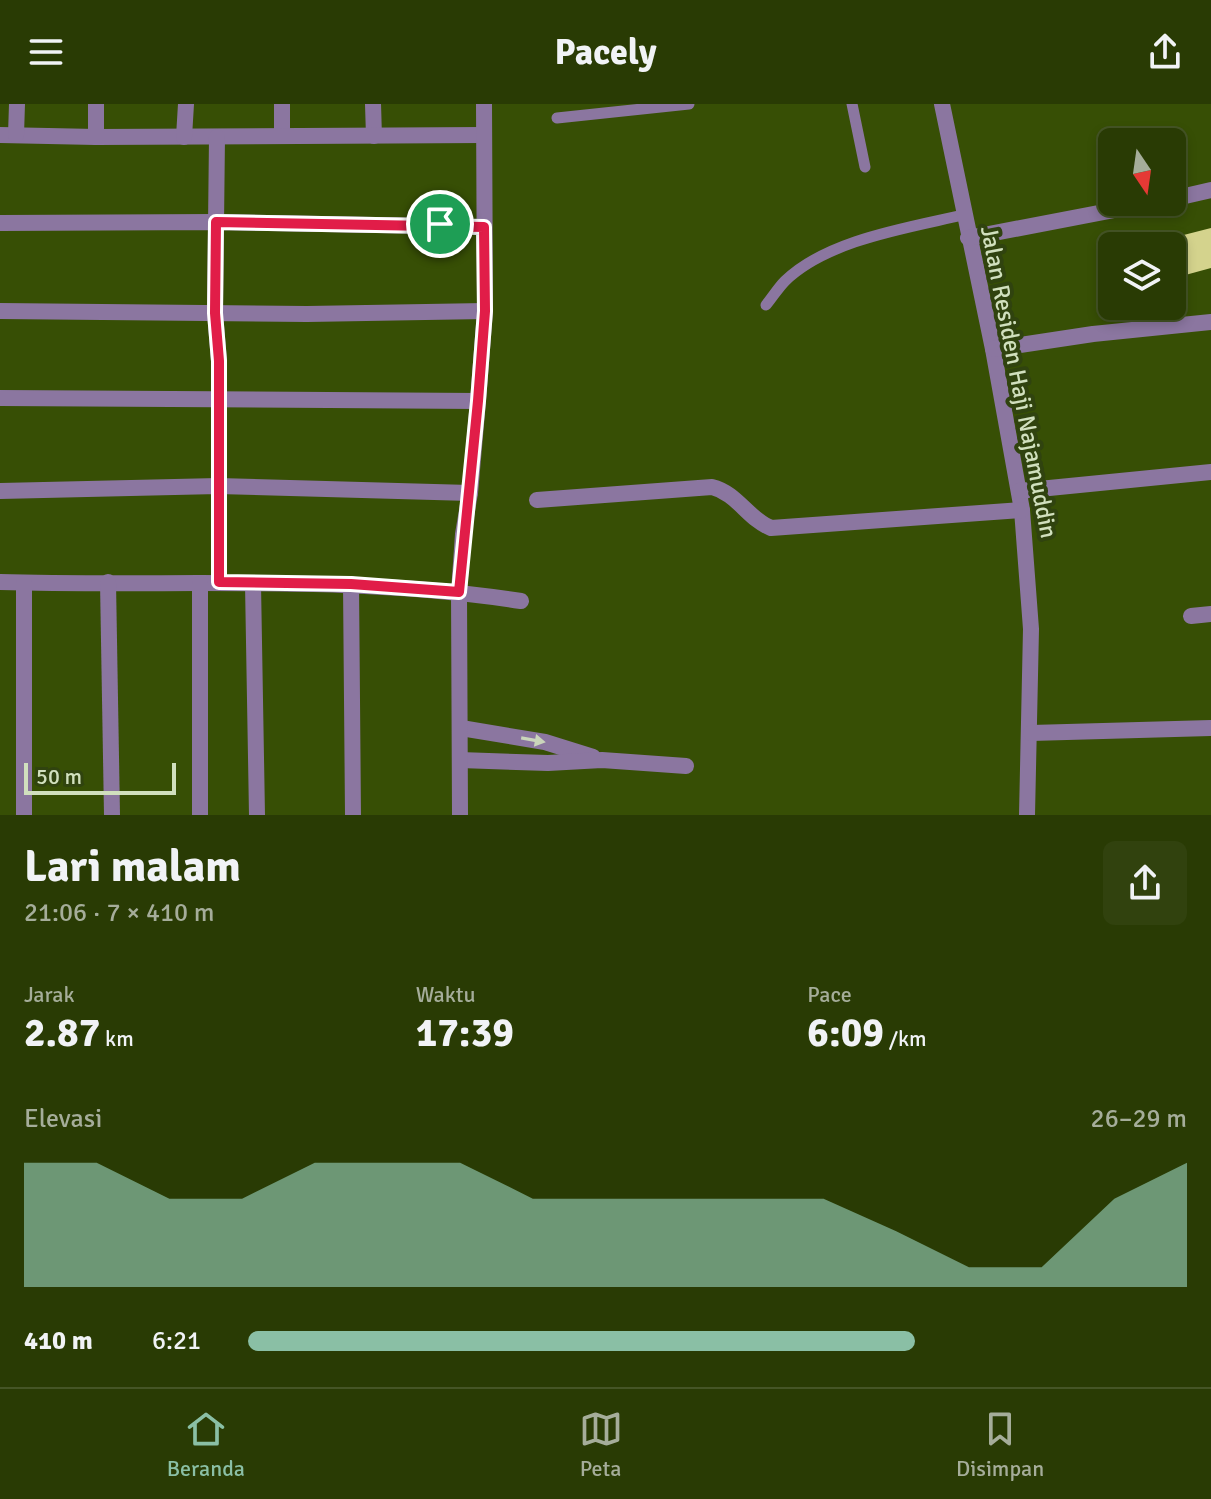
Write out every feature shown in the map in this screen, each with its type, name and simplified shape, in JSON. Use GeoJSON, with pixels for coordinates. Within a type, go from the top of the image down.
{"type":"FeatureCollection","features":[{"type":"Feature","properties":{"kind":"street"},"geometry":{"type":"LineString","coordinates":[[17,104],[8,135],[484,135]]}},
{"type":"Feature","properties":{"kind":"street"},"geometry":{"type":"LineString","coordinates":[[96,104],[96,137]]}},
{"type":"Feature","properties":{"kind":"street"},"geometry":{"type":"LineString","coordinates":[[184,137],[186,104]]}},
{"type":"Feature","properties":{"kind":"street"},"geometry":{"type":"LineString","coordinates":[[282,104],[282,134]]}},
{"type":"Feature","properties":{"kind":"street"},"geometry":{"type":"LineString","coordinates":[[373,104],[374,136]]}},
{"type":"Feature","properties":{"kind":"street"},"geometry":{"type":"LineString","coordinates":[[460,815],[459,592],[485,311],[484,104]]}},
{"type":"Feature","properties":{"kind":"street","name":"Jalan Residen Haji Najamuddin"},"geometry":{"type":"LineString","coordinates":[[942,104],[993,349],[1022,510],[1031,629],[1027,815]]}},
{"type":"Feature","properties":{"kind":"street"},"geometry":{"type":"LineString","coordinates":[[217,137],[215,313],[219,399],[219,582]]}},
{"type":"Feature","properties":{"kind":"street"},"geometry":{"type":"LineString","coordinates":[[1186,196],[1211,190]]}},
{"type":"Feature","properties":{"kind":"street"},"geometry":{"type":"LineString","coordinates":[[968,238],[1098,213]]}},
{"type":"Feature","properties":{"kind":"street"},"geometry":{"type":"LineString","coordinates":[[0,223],[216,222],[484,227]]}},
{"type":"Feature","properties":{"kind":"street"},"geometry":{"type":"LineString","coordinates":[[0,311],[485,311]]}},
{"type":"Feature","properties":{"kind":"street"},"geometry":{"type":"LineString","coordinates":[[993,349],[1106,332],[1211,322]]}},
{"type":"Feature","properties":{"kind":"street"},"geometry":{"type":"LineString","coordinates":[[0,398],[478,401]]}},
{"type":"Feature","properties":{"kind":"street"},"geometry":{"type":"LineString","coordinates":[[1019,491],[1211,472]]}},
{"type":"Feature","properties":{"kind":"street"},"geometry":{"type":"LineString","coordinates":[[0,491],[218,486],[470,493]]}},
{"type":"Feature","properties":{"kind":"street"},"geometry":{"type":"LineString","coordinates":[[537,500],[712,487],[724,490],[758,523],[771,528],[1022,510]]}},
{"type":"Feature","properties":{"kind":"street"},"geometry":{"type":"LineString","coordinates":[[0,582],[351,584],[459,592],[521,601]]}},
{"type":"Feature","properties":{"kind":"street"},"geometry":{"type":"LineString","coordinates":[[108,582],[112,815]]}},
{"type":"Feature","properties":{"kind":"street"},"geometry":{"type":"LineString","coordinates":[[24,583],[24,815]]}},
{"type":"Feature","properties":{"kind":"street"},"geometry":{"type":"LineString","coordinates":[[200,584],[200,815]]}},
{"type":"Feature","properties":{"kind":"street"},"geometry":{"type":"LineString","coordinates":[[253,584],[257,815]]}},
{"type":"Feature","properties":{"kind":"street"},"geometry":{"type":"LineString","coordinates":[[351,584],[353,815]]}},
{"type":"Feature","properties":{"kind":"street"},"geometry":{"type":"LineString","coordinates":[[1191,616],[1211,614]]}},
{"type":"Feature","properties":{"kind":"street"},"geometry":{"type":"LineString","coordinates":[[461,728],[545,742],[602,760]]}},
{"type":"Feature","properties":{"kind":"street"},"geometry":{"type":"LineString","coordinates":[[1031,733],[1211,728]]}},
{"type":"Feature","properties":{"kind":"street"},"geometry":{"type":"LineString","coordinates":[[460,760],[548,763],[602,760],[686,766]]}},
{"type":"Feature","properties":{"kind":"lane"},"geometry":{"type":"LineString","coordinates":[[557,118],[689,104]]}},
{"type":"Feature","properties":{"kind":"lane"},"geometry":{"type":"LineString","coordinates":[[852,104],[865,167]]}},
{"type":"Feature","properties":{"kind":"lane"},"geometry":{"type":"LineString","coordinates":[[766,305],[785,282],[820,258],[878,235],[963,215]]}},
{"type":"Feature","properties":{"kind":"building"},"geometry":{"type":"Polygon","coordinates":[[[1211,228],[1211,268],[1186,275],[1186,234],[1211,228]]]}},
{"type":"Feature","properties":{"kind":"route"},"geometry":{"type":"LineString","coordinates":[[216,222],[440,224],[484,227],[485,311],[459,592],[351,584],[219,582],[216,222]]}}]}
